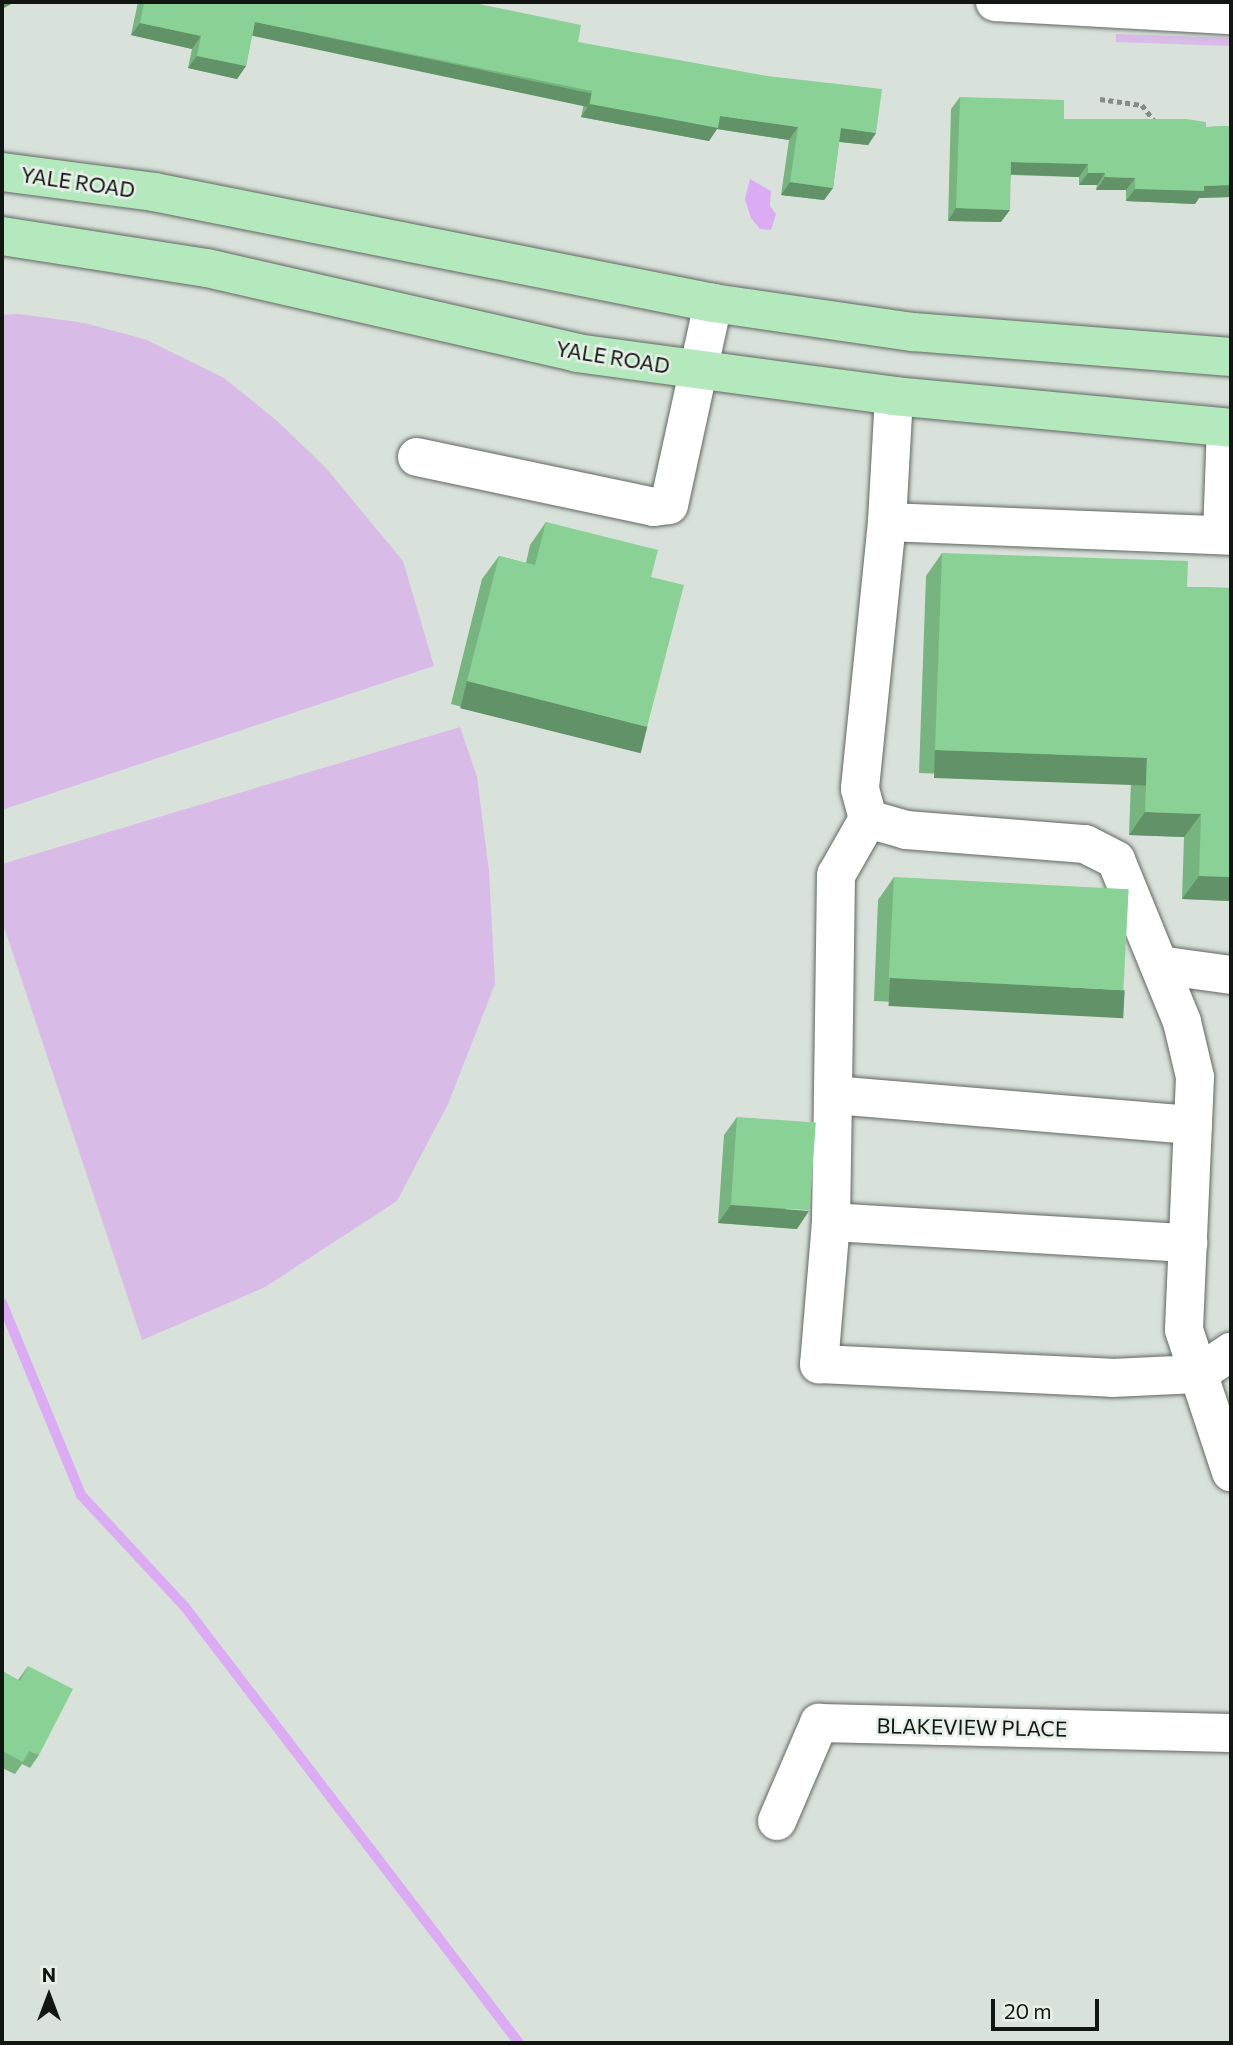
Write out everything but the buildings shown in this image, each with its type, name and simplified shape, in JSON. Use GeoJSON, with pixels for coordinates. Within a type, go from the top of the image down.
{"type":"FeatureCollection","features":[{"type":"Feature","properties":{"kind":"main road","name":"YALE ROAD"},"geometry":{"type":"LineString","coordinates":[[2,172],[154,192],[713,303],[913,332],[1231,357]]}},
{"type":"Feature","properties":{"kind":"main road","name":"YALE ROAD"},"geometry":{"type":"LineString","coordinates":[[2,236],[207,268],[577,353],[894,396],[1229,428]]}},
{"type":"Feature","properties":{"kind":"street"},"geometry":{"type":"LineString","coordinates":[[995,2],[1231,15]]}},
{"type":"Feature","properties":{"kind":"street"},"geometry":{"type":"LineString","coordinates":[[417,457],[654,507],[670,505],[713,303]]}},
{"type":"Feature","properties":{"kind":"street"},"geometry":{"type":"LineString","coordinates":[[894,396],[887,522],[860,789],[868,819],[836,875],[831,1222],[819,1364],[1112,1378],[1198,1374],[1231,1352]]}},
{"type":"Feature","properties":{"kind":"street"},"geometry":{"type":"LineString","coordinates":[[887,522],[1226,536],[1229,428]]}},
{"type":"Feature","properties":{"kind":"street"},"geometry":{"type":"LineString","coordinates":[[868,819],[906,830],[1085,844],[1116,860],[1182,1022],[1195,1077],[1184,1330],[1231,1472]]}},
{"type":"Feature","properties":{"kind":"street"},"geometry":{"type":"LineString","coordinates":[[1159,965],[1231,975]]}},
{"type":"Feature","properties":{"kind":"street"},"geometry":{"type":"LineString","coordinates":[[833,1095],[1193,1125]]}},
{"type":"Feature","properties":{"kind":"street"},"geometry":{"type":"LineString","coordinates":[[831,1222],[1188,1242]]}},
{"type":"Feature","properties":{"kind":"street","name":"BLAKEVIEW PLACE"},"geometry":{"type":"LineString","coordinates":[[778,1821],[819,1723],[1231,1733]]}},
{"type":"Feature","properties":{"kind":"path"},"geometry":{"type":"LineString","coordinates":[[1100,99],[1142,105],[1154,116],[1156,127]]}},
{"type":"Feature","properties":{"kind":"shaded area"},"geometry":{"type":"Polygon","coordinates":[[[1116,34],[1231,38],[1231,46],[1116,42],[1116,34]]]}},
{"type":"Feature","properties":{"kind":"shaded area"},"geometry":{"type":"Polygon","coordinates":[[[750,179],[771,191],[770,206],[776,214],[771,230],[760,229],[751,218],[745,199],[750,179]]]}},
{"type":"Feature","properties":{"kind":"shaded area"},"geometry":{"type":"Polygon","coordinates":[[[19,314],[85,323],[147,340],[224,378],[276,420],[326,468],[403,561],[434,666],[2,810],[2,315],[19,314]]]}},
{"type":"Feature","properties":{"kind":"shaded area"},"geometry":{"type":"Polygon","coordinates":[[[460,727],[477,777],[489,871],[495,984],[448,1104],[397,1201],[265,1287],[142,1340],[2,921],[2,864],[460,727]]]}},
{"type":"Feature","properties":{"kind":"waterway"},"geometry":{"type":"LineString","coordinates":[[2,1303],[81,1495],[185,1607],[519,2043]]}}]}
